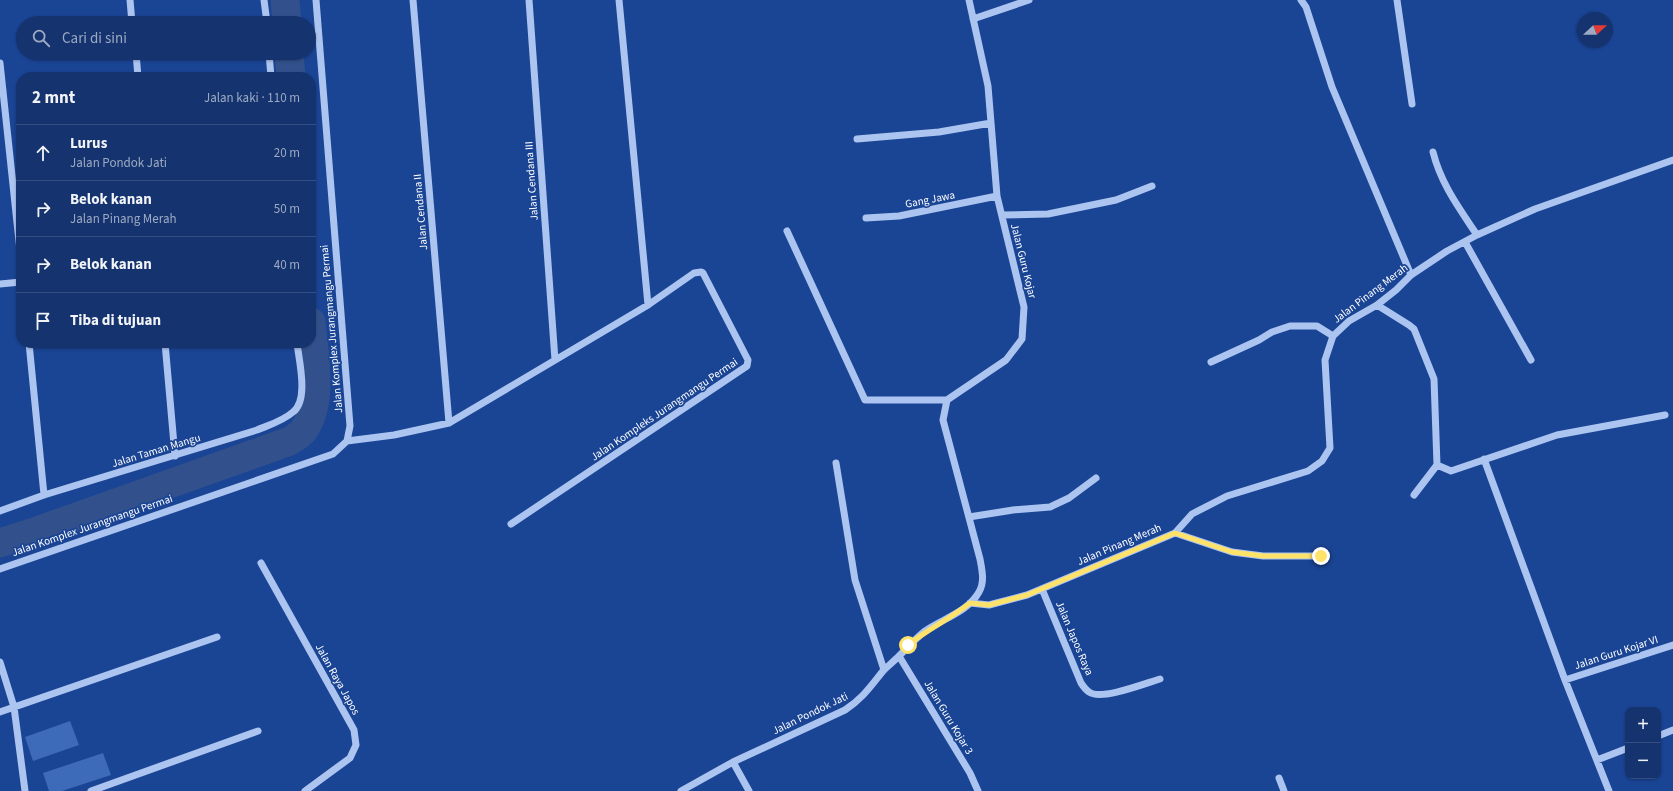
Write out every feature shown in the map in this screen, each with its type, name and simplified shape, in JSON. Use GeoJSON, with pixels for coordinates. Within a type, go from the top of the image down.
{"type":"FeatureCollection","features":[{"type":"Feature","properties":{"kind":"street"},"geometry":{"type":"LineString","coordinates":[[130,0],[131,16]]}},
{"type":"Feature","properties":{"kind":"street"},"geometry":{"type":"LineString","coordinates":[[264,0],[265,16]]}},
{"type":"Feature","properties":{"kind":"street","name":"Jalan Komplex Jurangmangu Permai"},"geometry":{"type":"LineString","coordinates":[[0,569],[332,454],[347,441],[350,426],[316,0]]}},
{"type":"Feature","properties":{"kind":"street","name":"Jalan Cendana II"},"geometry":{"type":"LineString","coordinates":[[413,0],[449,423]]}},
{"type":"Feature","properties":{"kind":"street","name":"Jalan Cendana III"},"geometry":{"type":"LineString","coordinates":[[529,0],[555,360]]}},
{"type":"Feature","properties":{"kind":"street"},"geometry":{"type":"LineString","coordinates":[[619,0],[648,305]]}},
{"type":"Feature","properties":{"kind":"street","name":"Jalan Guru Kojar"},"geometry":{"type":"LineString","coordinates":[[947,400],[1006,360],[1022,339],[1024,307],[997,196],[988,86],[969,0]]}},
{"type":"Feature","properties":{"kind":"street"},"geometry":{"type":"LineString","coordinates":[[973,19],[1029,0]]}},
{"type":"Feature","properties":{"kind":"street"},"geometry":{"type":"LineString","coordinates":[[1301,0],[1306,7],[1332,87],[1411,275]]}},
{"type":"Feature","properties":{"kind":"street"},"geometry":{"type":"LineString","coordinates":[[1397,0],[1412,104]]}},
{"type":"Feature","properties":{"kind":"street"},"geometry":{"type":"LineString","coordinates":[[137,60],[138,72]]}},
{"type":"Feature","properties":{"kind":"street"},"geometry":{"type":"LineString","coordinates":[[270,60],[271,72]]}},
{"type":"Feature","properties":{"kind":"street"},"geometry":{"type":"LineString","coordinates":[[0,63],[16,213]]}},
{"type":"Feature","properties":{"kind":"street"},"geometry":{"type":"LineString","coordinates":[[857,139],[886,135],[939,132],[991,123]]}},
{"type":"Feature","properties":{"kind":"street"},"geometry":{"type":"LineString","coordinates":[[1433,152],[1437,167],[1446,188],[1477,235]]}},
{"type":"Feature","properties":{"kind":"street","name":"Jalan Pinang Merah"},"geometry":{"type":"LineString","coordinates":[[970,603],[989,605],[1009,601],[1042,589],[1175,533],[1192,514],[1227,496],[1308,472],[1322,461],[1330,448],[1325,360],[1333,336],[1349,321],[1377,305],[1396,290],[1411,275],[1447,251],[1477,235],[1535,209],[1673,160]]}},
{"type":"Feature","properties":{"kind":"street"},"geometry":{"type":"LineString","coordinates":[[1002,215],[1048,214],[1116,200],[1152,186]]}},
{"type":"Feature","properties":{"kind":"street","name":"Gang Jawa"},"geometry":{"type":"LineString","coordinates":[[866,218],[899,216],[997,196]]}},
{"type":"Feature","properties":{"kind":"street"},"geometry":{"type":"LineString","coordinates":[[787,231],[865,400],[947,400],[943,420],[980,559],[983,582],[979,593],[970,603]]}},
{"type":"Feature","properties":{"kind":"street"},"geometry":{"type":"LineString","coordinates":[[1465,242],[1531,360]]}},
{"type":"Feature","properties":{"kind":"street","name":"Jalan Kompleks Jurangmangu Permai"},"geometry":{"type":"LineString","coordinates":[[347,441],[394,435],[449,423],[648,305],[694,273],[703,273],[748,360],[746,366],[511,524]]}},
{"type":"Feature","properties":{"kind":"street"},"geometry":{"type":"LineString","coordinates":[[0,284],[16,282]]}},
{"type":"Feature","properties":{"kind":"street"},"geometry":{"type":"LineString","coordinates":[[1377,305],[1414,329],[1434,379],[1437,465],[1414,495]]}},
{"type":"Feature","properties":{"kind":"street"},"geometry":{"type":"LineString","coordinates":[[1211,362],[1259,340],[1272,332],[1290,326],[1317,326],[1333,336]]}},
{"type":"Feature","properties":{"kind":"street"},"geometry":{"type":"LineString","coordinates":[[29,348],[44,495]]}},
{"type":"Feature","properties":{"kind":"street"},"geometry":{"type":"LineString","coordinates":[[165,348],[175,456]]}},
{"type":"Feature","properties":{"kind":"street","name":"Jalan Taman Mangu"},"geometry":{"type":"LineString","coordinates":[[0,511],[44,495],[257,430],[282,419],[298,408],[303,391],[298,348]]}},
{"type":"Feature","properties":{"kind":"street"},"geometry":{"type":"LineString","coordinates":[[1437,465],[1450,471],[1557,435],[1665,415]]}},
{"type":"Feature","properties":{"kind":"street"},"geometry":{"type":"LineString","coordinates":[[1484,459],[1565,680],[1609,791]]}},
{"type":"Feature","properties":{"kind":"street"},"geometry":{"type":"LineString","coordinates":[[836,463],[855,580],[884,670]]}},
{"type":"Feature","properties":{"kind":"street"},"geometry":{"type":"LineString","coordinates":[[969,517],[1013,510],[1050,507],[1069,498],[1096,478]]}},
{"type":"Feature","properties":{"kind":"street"},"geometry":{"type":"LineString","coordinates":[[1175,533],[1232,552],[1263,556],[1321,556]]}},
{"type":"Feature","properties":{"kind":"street","name":"Jalan Raya Japos"},"geometry":{"type":"LineString","coordinates":[[261,563],[354,730],[356,745],[350,758],[305,791]]}},
{"type":"Feature","properties":{"kind":"street","name":"Jalan Japos Raya"},"geometry":{"type":"LineString","coordinates":[[1042,589],[1081,683],[1090,693],[1098,695],[1122,691],[1160,679]]}},
{"type":"Feature","properties":{"kind":"street","name":"Jalan Pondok Jati"},"geometry":{"type":"LineString","coordinates":[[681,791],[733,762],[845,710],[858,702],[884,670],[900,656],[908,645],[925,632],[960,611],[970,603]]}},
{"type":"Feature","properties":{"kind":"street"},"geometry":{"type":"LineString","coordinates":[[0,712],[217,637]]}},
{"type":"Feature","properties":{"kind":"street","name":"Jalan Guru Kojar VI"},"geometry":{"type":"LineString","coordinates":[[1565,680],[1673,645]]}},
{"type":"Feature","properties":{"kind":"street","name":"Jalan Guru Kojar 3"},"geometry":{"type":"LineString","coordinates":[[900,656],[970,773],[978,791]]}},
{"type":"Feature","properties":{"kind":"street"},"geometry":{"type":"LineString","coordinates":[[0,662],[14,707],[25,791]]}},
{"type":"Feature","properties":{"kind":"street"},"geometry":{"type":"LineString","coordinates":[[1661,735],[1673,730]]}},
{"type":"Feature","properties":{"kind":"street"},"geometry":{"type":"LineString","coordinates":[[91,791],[258,731]]}},
{"type":"Feature","properties":{"kind":"street"},"geometry":{"type":"LineString","coordinates":[[1597,760],[1625,749]]}},
{"type":"Feature","properties":{"kind":"street"},"geometry":{"type":"LineString","coordinates":[[733,762],[748,791]]}},
{"type":"Feature","properties":{"kind":"street"},"geometry":{"type":"LineString","coordinates":[[1279,778],[1284,791]]}},
{"type":"Feature","properties":{"kind":"building"},"geometry":{"type":"Polygon","coordinates":[[[70,721],[79,745],[33,761],[25,737],[70,721]]]}},
{"type":"Feature","properties":{"kind":"building"},"geometry":{"type":"Polygon","coordinates":[[[103,753],[111,775],[62,791],[49,791],[43,773],[103,753]]]}},
{"type":"Feature","properties":{"kind":"waterway"},"geometry":{"type":"LineString","coordinates":[[285,0],[286,16]]}},
{"type":"Feature","properties":{"kind":"waterway"},"geometry":{"type":"LineString","coordinates":[[290,60],[291,72]]}},
{"type":"Feature","properties":{"kind":"waterway"},"geometry":{"type":"LineString","coordinates":[[0,543],[290,441],[303,431],[314,407],[316,379],[313,348]]}},
{"type":"Feature","properties":{"kind":"route"},"geometry":{"type":"LineString","coordinates":[[908,645],[925,632],[960,611],[970,603],[989,605],[1009,601],[1027,595],[1175,533],[1232,552],[1263,556],[1321,556]]}}]}
